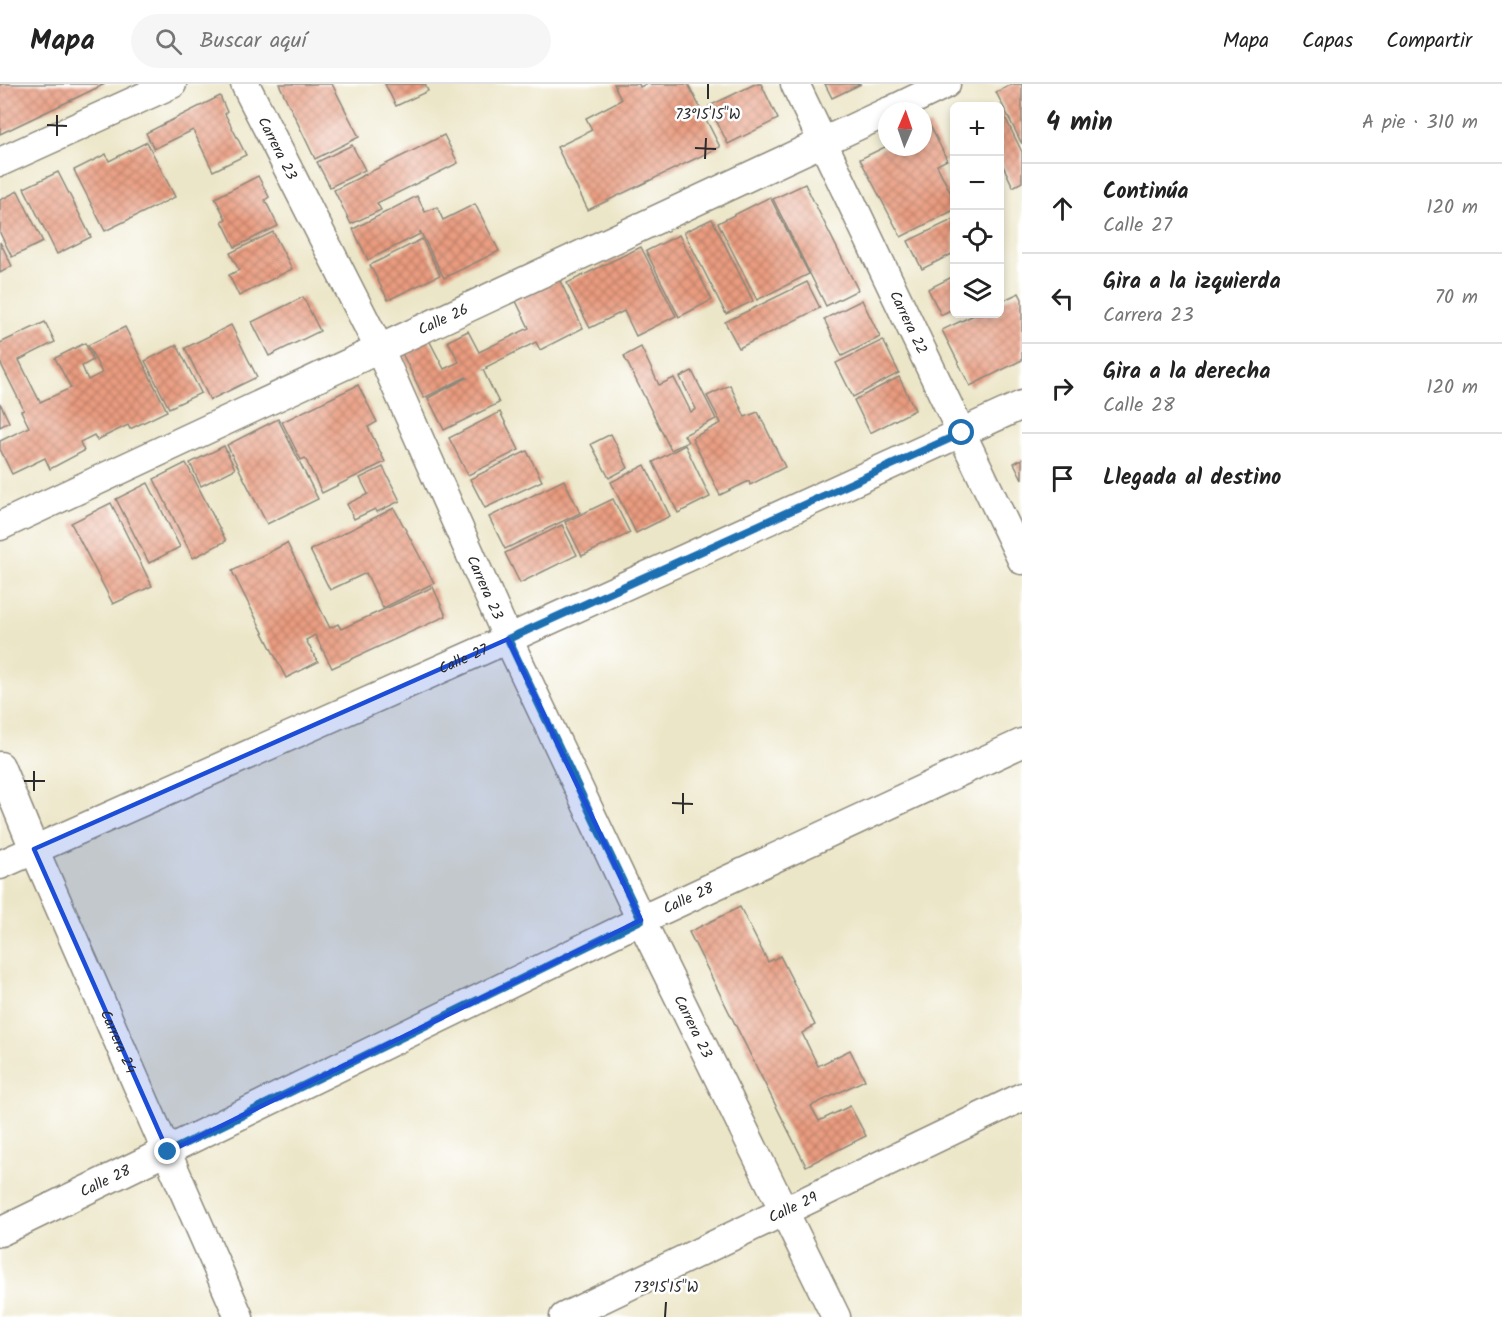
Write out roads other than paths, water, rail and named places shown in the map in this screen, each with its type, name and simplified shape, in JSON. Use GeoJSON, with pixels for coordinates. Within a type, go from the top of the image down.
{"type":"FeatureCollection","features":[{"type":"Feature","properties":{"kind":"street"},"geometry":{"type":"LineString","coordinates":[[0,162],[172,84]]}},
{"type":"Feature","properties":{"kind":"street","name":"Carrera 23"},"geometry":{"type":"LineString","coordinates":[[245,84],[379,348],[508,639],[641,920],[836,1317]]}},
{"type":"Feature","properties":{"kind":"street","name":"Carrera 22"},"geometry":{"type":"LineString","coordinates":[[795,84],[1022,560]]}},
{"type":"Feature","properties":{"kind":"street","name":"Calle 26"},"geometry":{"type":"LineString","coordinates":[[909,102],[946,84]]}},
{"type":"Feature","properties":{"kind":"street","name":"Calle 26"},"geometry":{"type":"LineString","coordinates":[[0,526],[878,117]]}},
{"type":"Feature","properties":{"kind":"street","name":"Calle 27"},"geometry":{"type":"LineString","coordinates":[[0,866],[508,639],[1022,405]]}},
{"type":"Feature","properties":{"kind":"street","name":"Calle 28"},"geometry":{"type":"LineString","coordinates":[[0,1232],[641,920],[1022,743]]}},
{"type":"Feature","properties":{"kind":"street","name":"Carrera 24"},"geometry":{"type":"LineString","coordinates":[[0,765],[34,849],[239,1317]]}},
{"type":"Feature","properties":{"kind":"street","name":"Calle 29"},"geometry":{"type":"LineString","coordinates":[[564,1317],[1022,1097]]}}]}
